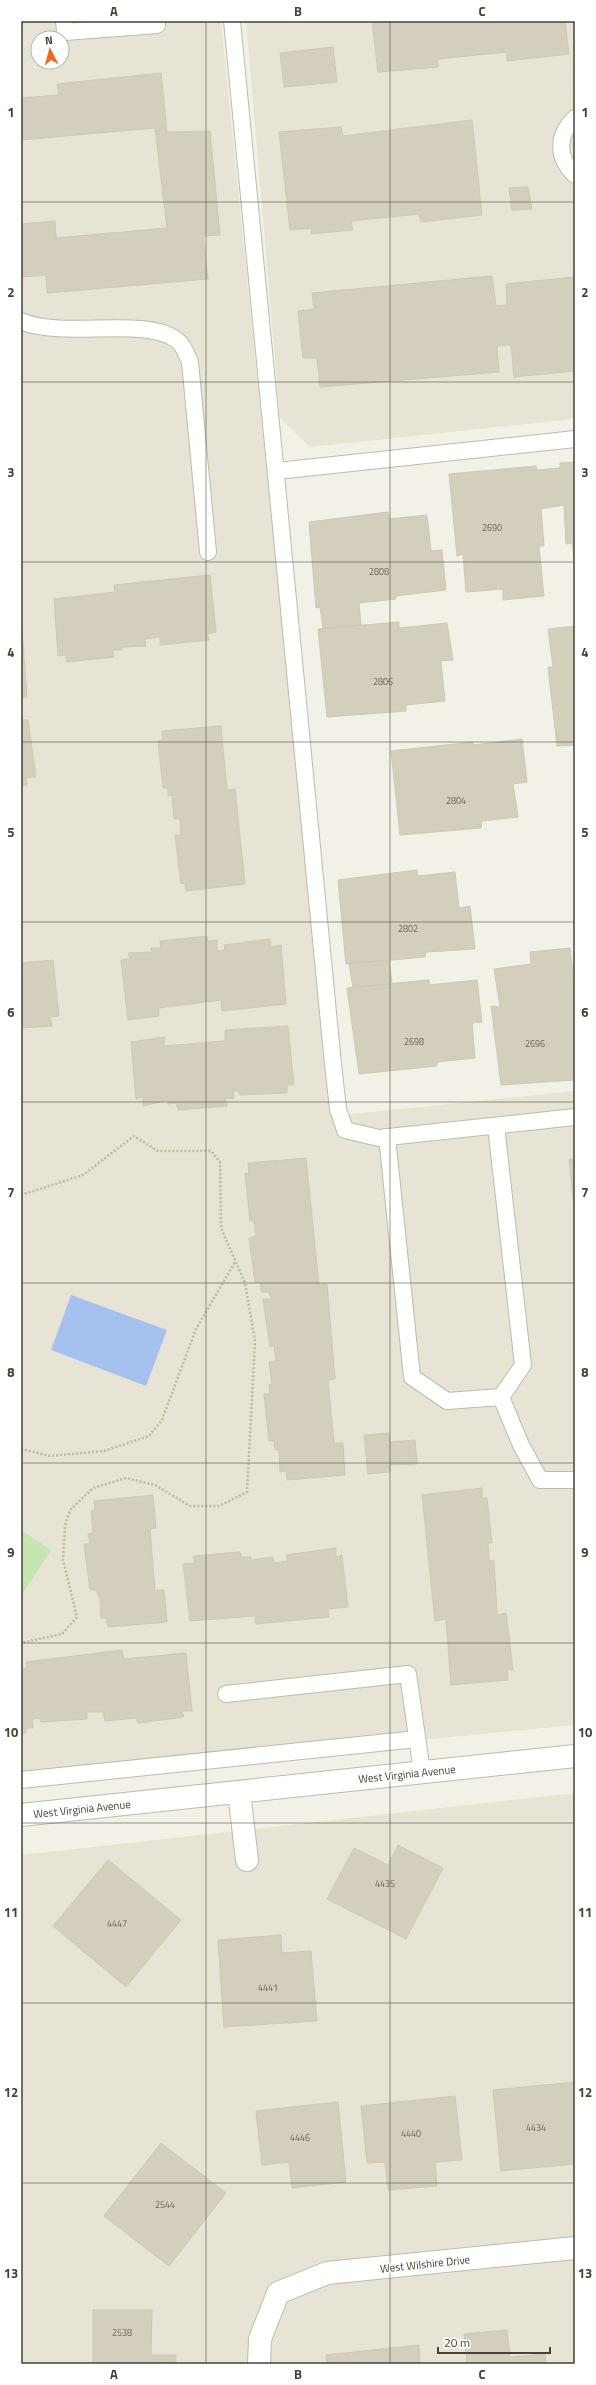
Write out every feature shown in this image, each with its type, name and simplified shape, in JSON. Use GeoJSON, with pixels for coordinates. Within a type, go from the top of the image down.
{"type":"FeatureCollection","features":[{"type":"Feature","properties":{"kind":"street","name":"West Virginia Avenue"},"geometry":{"type":"LineString","coordinates":[[21,1816],[575,1756]]}},
{"type":"Feature","properties":{"kind":"street"},"geometry":{"type":"LineString","coordinates":[[239,1792],[247,1860]]}},
{"type":"Feature","properties":{"kind":"street","name":"West Wilshire Drive"},"geometry":{"type":"LineString","coordinates":[[259,2364],[260,2339],[278,2293],[327,2273],[575,2248]]}},
{"type":"Feature","properties":{"kind":"lane"},"geometry":{"type":"LineString","coordinates":[[64,21],[65,32],[158,25],[157,21]]}},
{"type":"Feature","properties":{"kind":"lane"},"geometry":{"type":"LineString","coordinates":[[232,21],[338,1109],[345,1130],[379,1138],[575,1117]]}},
{"type":"Feature","properties":{"kind":"lane"},"geometry":{"type":"LineString","coordinates":[[575,118],[566,126],[560,142],[562,153],[569,169],[575,175]]}},
{"type":"Feature","properties":{"kind":"lane"},"geometry":{"type":"LineString","coordinates":[[21,321],[29,325],[65,330],[143,329],[164,333],[180,343],[190,362],[208,552]]}},
{"type":"Feature","properties":{"kind":"lane"},"geometry":{"type":"LineString","coordinates":[[277,471],[575,439]]}},
{"type":"Feature","properties":{"kind":"lane"},"geometry":{"type":"LineString","coordinates":[[496,1126],[522,1365],[501,1397]]}},
{"type":"Feature","properties":{"kind":"lane"},"geometry":{"type":"LineString","coordinates":[[386,1137],[412,1377],[446,1401],[501,1397]]}},
{"type":"Feature","properties":{"kind":"lane"},"geometry":{"type":"LineString","coordinates":[[501,1397],[521,1445],[540,1480],[575,1480]]}},
{"type":"Feature","properties":{"kind":"lane"},"geometry":{"type":"LineString","coordinates":[[226,1694],[408,1674],[422,1772]]}},
{"type":"Feature","properties":{"kind":"lane"},"geometry":{"type":"LineString","coordinates":[[21,1780],[417,1739]]}},
{"type":"Feature","properties":{"kind":"path"},"geometry":{"type":"LineString","coordinates":[[21,1195],[83,1175],[134,1136],[158,1151],[211,1151],[220,1162],[221,1228],[245,1283],[255,1341],[247,1492],[219,1506],[190,1506],[154,1484],[126,1478],[93,1488],[70,1510],[65,1525],[63,1560],[77,1616],[62,1634],[21,1643]]}},
{"type":"Feature","properties":{"kind":"path"},"geometry":{"type":"LineString","coordinates":[[21,1449],[50,1456],[104,1451],[149,1436],[162,1420],[196,1329],[235,1261]]}},
{"type":"Feature","properties":{"kind":"shaded area"},"geometry":{"type":"Polygon","coordinates":[[[21,21],[221,21],[332,1116],[575,1091],[575,1725],[21,1779],[21,21]]]}},
{"type":"Feature","properties":{"kind":"shaded area"},"geometry":{"type":"Polygon","coordinates":[[[246,21],[575,21],[575,419],[310,447],[280,418],[246,21]]]}},
{"type":"Feature","properties":{"kind":"shaded area"},"geometry":{"type":"Polygon","coordinates":[[[575,1793],[575,2364],[21,2364],[21,1855],[575,1793]]]}},
{"type":"Feature","properties":{"kind":"green space"},"geometry":{"type":"Polygon","coordinates":[[[21,1530],[51,1550],[21,1596],[21,1530]]]}},
{"type":"Feature","properties":{"kind":"water"},"geometry":{"type":"Polygon","coordinates":[[[71,1295],[167,1330],[146,1386],[51,1350],[71,1295]]]}},
{"type":"Feature","properties":{"kind":"building"},"geometry":{"type":"Polygon","coordinates":[[[372,21],[565,21],[569,54],[507,61],[507,52],[438,59],[438,67],[378,72],[372,21]]]}},
{"type":"Feature","properties":{"kind":"building"},"geometry":{"type":"Polygon","coordinates":[[[333,47],[337,82],[284,87],[280,53],[333,47]]]}},
{"type":"Feature","properties":{"kind":"building"},"geometry":{"type":"Polygon","coordinates":[[[161,73],[167,132],[210,131],[220,235],[203,236],[208,279],[47,293],[46,275],[21,277],[21,224],[55,221],[56,238],[167,228],[155,128],[21,140],[21,98],[59,95],[57,84],[161,73]]]}},
{"type":"Feature","properties":{"kind":"building"},"geometry":{"type":"Polygon","coordinates":[[[472,120],[482,215],[421,222],[419,214],[351,221],[353,230],[311,234],[312,228],[290,230],[279,132],[341,127],[343,136],[472,120]]]}},
{"type":"Feature","properties":{"kind":"building"},"geometry":{"type":"Polygon","coordinates":[[[528,187],[532,209],[512,210],[509,188],[528,187]]]}},
{"type":"Feature","properties":{"kind":"building"},"geometry":{"type":"Polygon","coordinates":[[[492,276],[496,306],[507,305],[506,284],[575,277],[575,371],[514,377],[511,345],[497,346],[499,372],[320,387],[317,358],[303,358],[298,311],[314,309],[312,293],[492,276]]]}},
{"type":"Feature","properties":{"kind":"building"},"geometry":{"type":"Polygon","coordinates":[[[575,462],[575,565],[572,543],[566,544],[564,505],[541,509],[544,546],[539,546],[544,596],[503,600],[503,589],[466,592],[463,554],[457,556],[449,474],[536,466],[537,470],[560,468],[560,463],[575,462]]]}},
{"type":"Feature","properties":{"kind":"building"},"geometry":{"type":"Polygon","coordinates":[[[388,512],[389,519],[427,515],[431,551],[442,550],[446,590],[395,596],[396,599],[359,603],[361,625],[323,628],[320,607],[316,608],[309,522],[388,512]]]}},
{"type":"Feature","properties":{"kind":"building"},"geometry":{"type":"Polygon","coordinates":[[[210,575],[216,632],[207,634],[209,640],[160,645],[160,637],[145,639],[146,646],[122,647],[122,650],[112,650],[114,657],[66,662],[66,655],[58,656],[54,599],[115,592],[114,585],[210,575]]]}},
{"type":"Feature","properties":{"kind":"building"},"geometry":{"type":"Polygon","coordinates":[[[399,622],[399,628],[447,623],[453,660],[441,661],[445,701],[406,705],[406,711],[327,717],[318,629],[399,622]]]}},
{"type":"Feature","properties":{"kind":"building"},"geometry":{"type":"Polygon","coordinates":[[[575,626],[575,745],[557,746],[548,667],[553,667],[548,629],[575,626]]]}},
{"type":"Feature","properties":{"kind":"building"},"geometry":{"type":"Polygon","coordinates":[[[21,631],[27,697],[21,698],[21,631]]]}},
{"type":"Feature","properties":{"kind":"building"},"geometry":{"type":"Polygon","coordinates":[[[21,720],[28,720],[36,777],[26,778],[27,785],[21,786],[21,720]]]}},
{"type":"Feature","properties":{"kind":"building"},"geometry":{"type":"Polygon","coordinates":[[[221,726],[227,790],[235,789],[245,884],[186,891],[185,883],[181,884],[175,835],[181,835],[180,819],[174,819],[172,795],[168,796],[168,788],[163,788],[158,741],[163,740],[162,731],[221,726]]]}},
{"type":"Feature","properties":{"kind":"building"},"geometry":{"type":"Polygon","coordinates":[[[522,739],[527,782],[513,784],[518,817],[482,821],[481,828],[400,835],[391,751],[473,742],[473,745],[522,739]]]}},
{"type":"Feature","properties":{"kind":"building"},"geometry":{"type":"Polygon","coordinates":[[[417,870],[418,876],[455,872],[459,908],[470,906],[475,949],[426,952],[425,957],[346,964],[338,880],[417,870]]]}},
{"type":"Feature","properties":{"kind":"building"},"geometry":{"type":"Polygon","coordinates":[[[207,936],[208,941],[217,940],[217,951],[225,950],[224,945],[270,939],[271,947],[281,945],[286,1004],[222,1011],[221,1000],[159,1008],[159,1016],[128,1020],[121,960],[130,959],[128,953],[152,952],[151,948],[161,948],[160,941],[207,936]]]}},
{"type":"Feature","properties":{"kind":"building"},"geometry":{"type":"Polygon","coordinates":[[[570,948],[575,992],[575,1080],[501,1085],[491,1006],[500,1007],[494,969],[531,964],[530,952],[570,948]]]}},
{"type":"Feature","properties":{"kind":"building"},"geometry":{"type":"Polygon","coordinates":[[[53,960],[59,1016],[50,1017],[52,1026],[21,1028],[21,963],[53,960]]]}},
{"type":"Feature","properties":{"kind":"building"},"geometry":{"type":"Polygon","coordinates":[[[389,960],[392,984],[353,988],[349,963],[389,960]]]}},
{"type":"Feature","properties":{"kind":"building"},"geometry":{"type":"Polygon","coordinates":[[[429,980],[429,985],[477,980],[482,1022],[472,1023],[475,1058],[437,1062],[437,1066],[359,1074],[347,988],[429,980]]]}},
{"type":"Feature","properties":{"kind":"building"},"geometry":{"type":"Polygon","coordinates":[[[288,1026],[294,1085],[287,1085],[287,1093],[240,1095],[239,1091],[233,1091],[234,1099],[225,1098],[227,1106],[178,1110],[176,1103],[168,1104],[168,1100],[143,1106],[143,1097],[136,1099],[131,1042],[165,1037],[164,1046],[225,1041],[225,1030],[288,1026]]]}},
{"type":"Feature","properties":{"kind":"building"},"geometry":{"type":"Polygon","coordinates":[[[306,1158],[319,1285],[327,1284],[335,1379],[328,1380],[334,1443],[343,1443],[345,1475],[287,1480],[286,1471],[280,1472],[279,1450],[275,1450],[274,1441],[269,1441],[264,1394],[270,1394],[269,1385],[272,1384],[269,1362],[276,1361],[274,1346],[270,1347],[263,1299],[271,1299],[269,1292],[262,1292],[260,1282],[255,1283],[249,1238],[256,1236],[254,1220],[250,1221],[245,1173],[249,1173],[248,1163],[306,1158]]]}},
{"type":"Feature","properties":{"kind":"building"},"geometry":{"type":"Polygon","coordinates":[[[569,1159],[575,1159],[575,1217],[569,1159]]]}},
{"type":"Feature","properties":{"kind":"building"},"geometry":{"type":"Polygon","coordinates":[[[389,1433],[390,1442],[415,1440],[417,1464],[390,1465],[390,1472],[368,1474],[364,1435],[389,1433]]]}},
{"type":"Feature","properties":{"kind":"building"},"geometry":{"type":"Polygon","coordinates":[[[482,1488],[482,1498],[487,1498],[492,1543],[488,1543],[489,1561],[494,1560],[497,1615],[506,1613],[513,1670],[507,1670],[508,1680],[451,1685],[446,1619],[435,1621],[422,1495],[482,1488]]]}},
{"type":"Feature","properties":{"kind":"building"},"geometry":{"type":"Polygon","coordinates":[[[153,1495],[156,1528],[150,1529],[155,1591],[164,1590],[167,1622],[108,1627],[106,1618],[101,1618],[100,1600],[96,1590],[90,1590],[84,1544],[90,1544],[88,1534],[93,1533],[91,1511],[95,1510],[94,1501],[153,1495]]]}},
{"type":"Feature","properties":{"kind":"building"},"geometry":{"type":"Polygon","coordinates":[[[336,1548],[336,1557],[342,1555],[348,1607],[328,1609],[329,1617],[256,1624],[255,1616],[190,1621],[183,1564],[195,1563],[193,1556],[240,1552],[241,1557],[251,1557],[251,1560],[273,1557],[274,1563],[288,1561],[286,1555],[336,1548]]]}},
{"type":"Feature","properties":{"kind":"building"},"geometry":{"type":"Polygon","coordinates":[[[122,1650],[124,1659],[186,1653],[192,1711],[182,1711],[184,1717],[138,1723],[136,1718],[105,1721],[103,1712],[87,1712],[87,1719],[41,1722],[40,1718],[32,1719],[33,1728],[26,1728],[26,1733],[21,1734],[21,1669],[27,1668],[26,1662],[122,1650]]]}},
{"type":"Feature","properties":{"kind":"building"},"geometry":{"type":"Polygon","coordinates":[[[398,1845],[443,1868],[406,1939],[327,1899],[354,1848],[388,1865],[398,1845]]]}},
{"type":"Feature","properties":{"kind":"building"},"geometry":{"type":"Polygon","coordinates":[[[108,1860],[181,1920],[126,1987],[53,1926],[108,1860]]]}},
{"type":"Feature","properties":{"kind":"building"},"geometry":{"type":"Polygon","coordinates":[[[281,1935],[282,1953],[311,1951],[317,2021],[224,2027],[218,1940],[281,1935]]]}},
{"type":"Feature","properties":{"kind":"building"},"geometry":{"type":"Polygon","coordinates":[[[575,2082],[575,2164],[501,2171],[493,2090],[575,2082]]]}},
{"type":"Feature","properties":{"kind":"building"},"geometry":{"type":"Polygon","coordinates":[[[455,2096],[462,2160],[435,2162],[437,2186],[388,2190],[385,2162],[367,2163],[361,2106],[455,2096]]]}},
{"type":"Feature","properties":{"kind":"building"},"geometry":{"type":"Polygon","coordinates":[[[338,2102],[346,2182],[292,2188],[289,2162],[262,2165],[256,2111],[338,2102]]]}},
{"type":"Feature","properties":{"kind":"building"},"geometry":{"type":"Polygon","coordinates":[[[161,2143],[226,2193],[169,2266],[104,2216],[161,2143]]]}},
{"type":"Feature","properties":{"kind":"building"},"geometry":{"type":"Polygon","coordinates":[[[93,2310],[152,2310],[151,2355],[176,2355],[176,2364],[93,2364],[93,2310]]]}},
{"type":"Feature","properties":{"kind":"building"},"geometry":{"type":"Polygon","coordinates":[[[507,2330],[510,2357],[545,2354],[546,2364],[467,2364],[464,2334],[507,2330]]]}},
{"type":"Feature","properties":{"kind":"building"},"geometry":{"type":"Polygon","coordinates":[[[419,2345],[420,2364],[327,2364],[326,2355],[419,2345]]]}}]}
